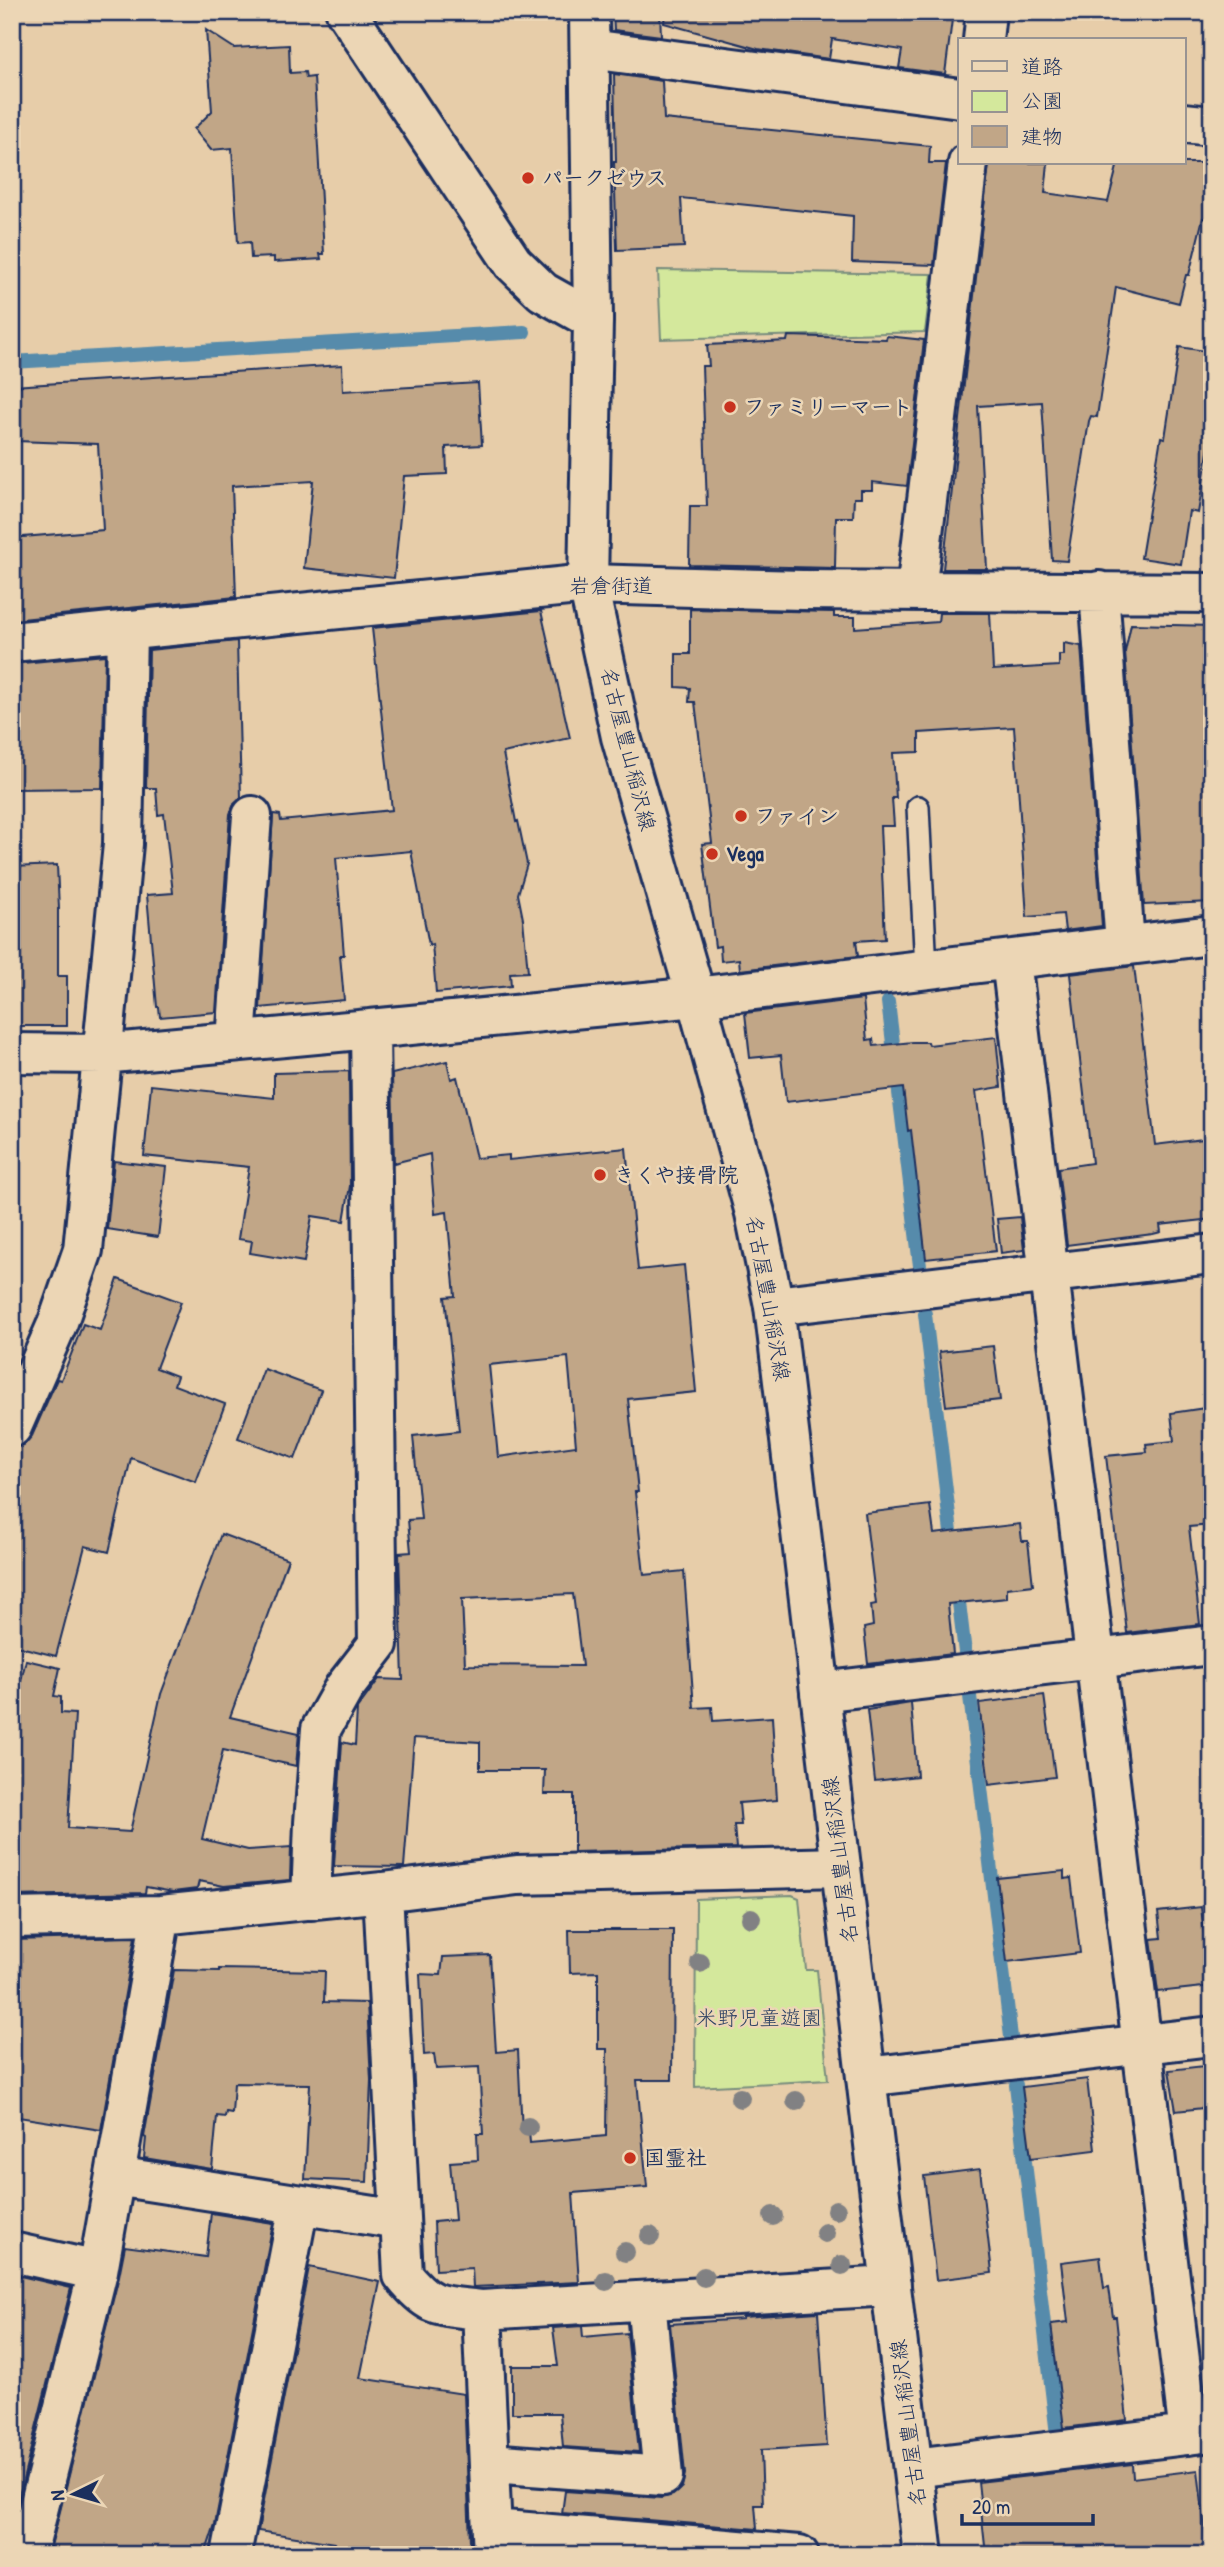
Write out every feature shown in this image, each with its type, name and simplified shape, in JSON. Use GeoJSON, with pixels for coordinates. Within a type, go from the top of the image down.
{"type":"FeatureCollection","features":[{"type":"Feature","properties":{"kind":"street"},"geometry":{"type":"LineString","coordinates":[[346,12],[513,263],[543,292],[593,320]]}},
{"type":"Feature","properties":{"kind":"street"},"geometry":{"type":"LineString","coordinates":[[983,38],[986,12]]}},
{"type":"Feature","properties":{"kind":"street"},"geometry":{"type":"LineString","coordinates":[[590,31],[958,98]]}},
{"type":"Feature","properties":{"kind":"street","name":"名古屋豊山稲沢線"},"geometry":{"type":"LineString","coordinates":[[590,31],[593,320],[588,584],[621,737],[759,1229],[774,1306],[923,2555]]}},
{"type":"Feature","properties":{"kind":"street"},"geometry":{"type":"LineString","coordinates":[[1186,123],[1212,126]]}},
{"type":"Feature","properties":{"kind":"street"},"geometry":{"type":"LineString","coordinates":[[916,591],[968,164]]}},
{"type":"Feature","properties":{"kind":"street","name":"岩倉街道"},"geometry":{"type":"LineString","coordinates":[[12,642],[588,584],[916,591],[1212,593]]}},
{"type":"Feature","properties":{"kind":"street"},"geometry":{"type":"LineString","coordinates":[[1099,591],[1125,945]]}},
{"type":"Feature","properties":{"kind":"street"},"geometry":{"type":"LineString","coordinates":[[12,1427],[58,1322],[83,1250],[123,844],[127,630]]}},
{"type":"Feature","properties":{"kind":"street"},"geometry":{"type":"LineString","coordinates":[[236,1041],[252,816]]}},
{"type":"Feature","properties":{"kind":"street"},"geometry":{"type":"LineString","coordinates":[[12,1053],[102,1054],[696,997],[1212,935]]}},
{"type":"Feature","properties":{"kind":"street"},"geometry":{"type":"LineString","coordinates":[[913,2468],[1201,2434],[1142,2045],[1011,960]]}},
{"type":"Feature","properties":{"kind":"street"},"geometry":{"type":"LineString","coordinates":[[311,1900],[321,1729],[344,1688],[378,1644],[370,1029]]}},
{"type":"Feature","properties":{"kind":"street"},"geometry":{"type":"LineString","coordinates":[[774,1306],[1212,1254]]}},
{"type":"Feature","properties":{"kind":"street"},"geometry":{"type":"LineString","coordinates":[[820,1692],[1212,1645]]}},
{"type":"Feature","properties":{"kind":"street"},"geometry":{"type":"LineString","coordinates":[[12,1918],[161,1915],[517,1875],[841,1867]]}},
{"type":"Feature","properties":{"kind":"street"},"geometry":{"type":"LineString","coordinates":[[383,1892],[403,2275],[416,2291],[433,2304],[482,2310],[891,2286]]}},
{"type":"Feature","properties":{"kind":"street"},"geometry":{"type":"LineString","coordinates":[[27,2555],[98,2271],[161,1915]]}},
{"type":"Feature","properties":{"kind":"street"},"geometry":{"type":"LineString","coordinates":[[866,2077],[1212,2036]]}},
{"type":"Feature","properties":{"kind":"street"},"geometry":{"type":"LineString","coordinates":[[115,2176],[400,2220]]}},
{"type":"Feature","properties":{"kind":"street"},"geometry":{"type":"LineString","coordinates":[[231,2555],[299,2205]]}},
{"type":"Feature","properties":{"kind":"street"},"geometry":{"type":"LineString","coordinates":[[12,2252],[98,2271]]}},
{"type":"Feature","properties":{"kind":"street"},"geometry":{"type":"LineString","coordinates":[[489,2463],[663,2476],[646,2301]]}},
{"type":"Feature","properties":{"kind":"street"},"geometry":{"type":"LineString","coordinates":[[482,2310],[493,2542],[799,2555]]}},
{"type":"Feature","properties":{"kind":"lane"},"geometry":{"type":"LineString","coordinates":[[918,807],[926,969]]}},
{"type":"Feature","properties":{"kind":"green space"},"geometry":{"type":"Polygon","coordinates":[[[658,270],[932,274],[925,332],[661,339],[658,270]]]}},
{"type":"Feature","properties":{"kind":"green space","name":"米野児童遊園"},"geometry":{"type":"Polygon","coordinates":[[[792,1895],[799,1898],[806,1970],[817,1970],[828,2080],[695,2087],[696,1899],[792,1895]]]}},
{"type":"Feature","properties":{"kind":"building"},"geometry":{"type":"Polygon","coordinates":[[[613,12],[660,12],[661,36],[614,30],[613,12]]]}},
{"type":"Feature","properties":{"kind":"building"},"geometry":{"type":"Polygon","coordinates":[[[665,12],[953,12],[945,74],[899,68],[902,50],[832,39],[829,59],[758,49],[664,23],[665,12]]]}},
{"type":"Feature","properties":{"kind":"building"},"geometry":{"type":"Polygon","coordinates":[[[206,30],[234,48],[289,45],[290,73],[305,72],[306,78],[314,77],[324,254],[320,254],[321,259],[274,262],[274,257],[251,258],[250,242],[238,243],[232,148],[211,150],[194,129],[212,111],[206,30]]]}},
{"type":"Feature","properties":{"kind":"building"},"geometry":{"type":"Polygon","coordinates":[[[614,74],[662,81],[664,119],[930,146],[929,163],[946,163],[934,265],[852,262],[853,216],[681,198],[684,247],[617,250],[614,74]]]}},
{"type":"Feature","properties":{"kind":"building"},"geometry":{"type":"Polygon","coordinates":[[[1212,163],[1212,220],[1203,218],[1179,303],[1116,287],[1097,417],[1091,416],[1089,421],[1067,561],[1052,560],[1042,402],[978,406],[987,569],[943,569],[989,164],[1048,164],[1045,193],[1108,202],[1118,164],[1212,163]]]}},
{"type":"Feature","properties":{"kind":"building"},"geometry":{"type":"Polygon","coordinates":[[[788,336],[886,339],[887,336],[924,340],[907,486],[872,482],[872,490],[861,490],[861,498],[854,498],[853,517],[836,517],[835,568],[689,565],[690,506],[707,506],[702,366],[709,366],[707,345],[787,341],[788,336]]]}},
{"type":"Feature","properties":{"kind":"building"},"geometry":{"type":"Polygon","coordinates":[[[1179,347],[1212,352],[1212,428],[1198,513],[1189,511],[1181,564],[1141,558],[1161,437],[1165,438],[1179,347]]]}},
{"type":"Feature","properties":{"kind":"building"},"geometry":{"type":"Polygon","coordinates":[[[342,365],[343,391],[478,383],[482,445],[446,447],[447,474],[404,476],[394,578],[304,568],[313,481],[232,486],[236,597],[12,620],[12,538],[103,530],[98,444],[16,441],[13,386],[342,365]]]}},
{"type":"Feature","properties":{"kind":"building"},"geometry":{"type":"Polygon","coordinates":[[[690,609],[834,612],[834,617],[855,617],[855,628],[938,622],[939,613],[990,613],[993,670],[1059,666],[1059,655],[1064,655],[1064,643],[1081,646],[1102,926],[1065,931],[1063,914],[1027,917],[1014,727],[919,733],[919,752],[893,753],[896,798],[892,798],[894,826],[880,826],[885,939],[856,941],[858,956],[740,970],[739,959],[721,961],[720,946],[715,947],[702,844],[712,843],[695,702],[689,702],[690,688],[676,687],[676,654],[690,654],[690,609]]]}},
{"type":"Feature","properties":{"kind":"building"},"geometry":{"type":"Polygon","coordinates":[[[541,611],[570,738],[503,753],[527,864],[518,894],[528,972],[510,973],[511,986],[436,993],[432,944],[429,945],[411,851],[336,858],[344,955],[340,955],[344,1000],[260,1008],[273,814],[280,815],[281,821],[392,810],[372,628],[541,611]]]}},
{"type":"Feature","properties":{"kind":"building"},"geometry":{"type":"Polygon","coordinates":[[[1131,624],[1212,626],[1212,902],[1144,905],[1125,652],[1131,624]]]}},
{"type":"Feature","properties":{"kind":"building"},"geometry":{"type":"Polygon","coordinates":[[[237,641],[241,798],[234,804],[230,814],[216,1012],[160,1017],[147,895],[173,893],[164,814],[158,815],[156,788],[146,788],[149,650],[237,641]]]}},
{"type":"Feature","properties":{"kind":"building"},"geometry":{"type":"Polygon","coordinates":[[[105,655],[102,788],[12,789],[12,664],[105,655]]]}},
{"type":"Feature","properties":{"kind":"building"},"geometry":{"type":"Polygon","coordinates":[[[57,865],[58,976],[67,976],[67,1026],[12,1026],[12,867],[57,865]]]}},
{"type":"Feature","properties":{"kind":"building"},"geometry":{"type":"Polygon","coordinates":[[[1134,966],[1155,1145],[1212,1138],[1212,1219],[1160,1225],[1161,1232],[1153,1234],[1067,1245],[1058,1168],[1092,1163],[1070,974],[1134,966]]]}},
{"type":"Feature","properties":{"kind":"building"},"geometry":{"type":"Polygon","coordinates":[[[863,999],[867,1040],[873,1039],[874,1046],[913,1042],[928,1042],[929,1045],[996,1037],[1001,1087],[976,1091],[996,1251],[926,1259],[911,1130],[908,1131],[903,1088],[786,1102],[781,1055],[750,1058],[745,1013],[863,999]]]}},
{"type":"Feature","properties":{"kind":"building"},"geometry":{"type":"Polygon","coordinates":[[[447,1061],[451,1079],[457,1077],[476,1158],[509,1155],[509,1160],[626,1148],[638,1270],[684,1265],[696,1392],[628,1399],[638,1492],[635,1492],[644,1575],[684,1571],[694,1708],[712,1707],[713,1721],[772,1717],[777,1800],[739,1803],[741,1825],[734,1825],[736,1848],[574,1852],[574,1794],[544,1794],[545,1770],[480,1770],[480,1742],[414,1738],[404,1867],[334,1866],[342,1742],[355,1745],[357,1709],[379,1679],[403,1680],[399,1553],[411,1552],[408,1520],[421,1519],[413,1436],[459,1431],[445,1297],[455,1296],[447,1212],[435,1214],[430,1154],[394,1163],[392,1074],[447,1061]],[[568,1357],[489,1365],[498,1457],[576,1446],[568,1357]],[[573,1594],[462,1599],[465,1665],[582,1666],[573,1594]]]}},
{"type":"Feature","properties":{"kind":"building"},"geometry":{"type":"Polygon","coordinates":[[[349,1071],[350,1186],[344,1221],[312,1216],[304,1262],[250,1253],[252,1241],[238,1239],[249,1167],[144,1156],[151,1085],[274,1098],[274,1073],[349,1071]]]}},
{"type":"Feature","properties":{"kind":"building"},"geometry":{"type":"Polygon","coordinates":[[[114,1161],[166,1167],[158,1237],[107,1229],[114,1161]]]}},
{"type":"Feature","properties":{"kind":"building"},"geometry":{"type":"Polygon","coordinates":[[[1020,1217],[1024,1250],[1001,1253],[997,1219],[1020,1217]]]}},
{"type":"Feature","properties":{"kind":"building"},"geometry":{"type":"Polygon","coordinates":[[[118,1279],[181,1302],[156,1368],[177,1376],[174,1385],[225,1404],[196,1482],[131,1458],[109,1552],[85,1546],[56,1656],[12,1645],[12,1449],[24,1445],[32,1436],[57,1379],[61,1380],[83,1324],[100,1330],[118,1279]]]}},
{"type":"Feature","properties":{"kind":"building"},"geometry":{"type":"Polygon","coordinates":[[[993,1346],[1000,1400],[946,1406],[939,1352],[993,1346]]]}},
{"type":"Feature","properties":{"kind":"building"},"geometry":{"type":"Polygon","coordinates":[[[264,1369],[321,1390],[295,1459],[238,1438],[264,1369]]]}},
{"type":"Feature","properties":{"kind":"building"},"geometry":{"type":"Polygon","coordinates":[[[1212,1407],[1212,1525],[1189,1527],[1200,1624],[1127,1633],[1106,1456],[1147,1452],[1146,1444],[1174,1441],[1171,1413],[1212,1407]]]}},
{"type":"Feature","properties":{"kind":"building"},"geometry":{"type":"Polygon","coordinates":[[[930,1505],[934,1534],[1020,1524],[1022,1541],[1028,1541],[1033,1585],[1007,1588],[1007,1598],[948,1604],[953,1654],[868,1664],[864,1628],[873,1626],[871,1605],[876,1604],[865,1513],[930,1505]]]}},
{"type":"Feature","properties":{"kind":"building"},"geometry":{"type":"Polygon","coordinates":[[[221,1534],[288,1559],[230,1717],[299,1733],[296,1766],[223,1750],[202,1839],[248,1850],[291,1847],[290,1880],[224,1886],[199,1881],[197,1889],[173,1892],[146,1887],[145,1893],[12,1896],[12,1717],[26,1660],[60,1668],[54,1696],[61,1697],[61,1713],[75,1714],[68,1828],[130,1832],[161,1694],[221,1534]]]}},
{"type":"Feature","properties":{"kind":"building"},"geometry":{"type":"Polygon","coordinates":[[[1044,1695],[1055,1777],[989,1785],[979,1703],[1044,1695]]]}},
{"type":"Feature","properties":{"kind":"building"},"geometry":{"type":"Polygon","coordinates":[[[911,1703],[917,1776],[875,1781],[867,1710],[911,1703]]]}},
{"type":"Feature","properties":{"kind":"building"},"geometry":{"type":"Polygon","coordinates":[[[1064,1871],[1064,1879],[1071,1878],[1080,1953],[1007,1962],[997,1878],[1064,1871]]]}},
{"type":"Feature","properties":{"kind":"building"},"geometry":{"type":"Polygon","coordinates":[[[1201,1907],[1204,1933],[1212,1932],[1212,1986],[1158,1992],[1151,1939],[1161,1938],[1158,1912],[1201,1907]]]}},
{"type":"Feature","properties":{"kind":"building"},"geometry":{"type":"Polygon","coordinates":[[[569,1930],[673,1930],[672,2080],[637,2080],[647,2187],[573,2193],[579,2282],[473,2287],[472,2268],[436,2270],[434,2222],[455,2220],[450,2162],[478,2160],[477,2134],[483,2134],[479,2067],[436,2069],[434,2054],[424,2055],[420,1974],[441,1975],[443,1957],[490,1955],[496,2052],[518,2050],[522,2132],[529,2131],[530,2143],[606,2136],[607,2049],[598,2049],[598,1972],[570,1973],[569,1930]]]}},
{"type":"Feature","properties":{"kind":"building"},"geometry":{"type":"Polygon","coordinates":[[[135,1937],[101,2130],[12,2116],[12,1940],[135,1937]]]}},
{"type":"Feature","properties":{"kind":"building"},"geometry":{"type":"Polygon","coordinates":[[[174,1970],[325,1971],[324,2002],[367,2003],[371,2080],[367,2182],[305,2179],[310,2084],[234,2083],[232,2113],[226,2112],[225,2117],[217,2116],[212,2169],[144,2158],[144,2137],[174,1970]]]}},
{"type":"Feature","properties":{"kind":"building"},"geometry":{"type":"Polygon","coordinates":[[[1212,2065],[1212,2107],[1176,2111],[1169,2070],[1212,2065]]]}},
{"type":"Feature","properties":{"kind":"building"},"geometry":{"type":"Polygon","coordinates":[[[1087,2079],[1095,2150],[1031,2158],[1022,2087],[1087,2079]]]}},
{"type":"Feature","properties":{"kind":"building"},"geometry":{"type":"Polygon","coordinates":[[[980,2169],[992,2273],[936,2280],[924,2176],[980,2169]]]}},
{"type":"Feature","properties":{"kind":"building"},"geometry":{"type":"Polygon","coordinates":[[[211,2213],[273,2223],[215,2524],[205,2555],[64,2555],[50,2551],[125,2246],[206,2257],[211,2213]]]}},
{"type":"Feature","properties":{"kind":"building"},"geometry":{"type":"Polygon","coordinates":[[[1100,2257],[1104,2288],[1109,2287],[1113,2317],[1116,2317],[1127,2420],[1064,2428],[1051,2324],[1068,2322],[1061,2262],[1100,2257]]]}},
{"type":"Feature","properties":{"kind":"building"},"geometry":{"type":"Polygon","coordinates":[[[309,2267],[380,2282],[360,2378],[464,2394],[470,2541],[468,2555],[425,2555],[388,2548],[387,2555],[375,2555],[334,2549],[335,2543],[258,2531],[309,2267]]]}},
{"type":"Feature","properties":{"kind":"building"},"geometry":{"type":"Polygon","coordinates":[[[12,2274],[71,2288],[12,2524],[12,2274]]]}},
{"type":"Feature","properties":{"kind":"building"},"geometry":{"type":"Polygon","coordinates":[[[818,2312],[827,2446],[761,2450],[763,2505],[755,2505],[757,2529],[562,2513],[565,2491],[661,2498],[673,2495],[682,2487],[685,2474],[670,2324],[818,2312]]]}},
{"type":"Feature","properties":{"kind":"building"},"geometry":{"type":"Polygon","coordinates":[[[582,2326],[583,2337],[627,2333],[639,2452],[563,2447],[560,2413],[512,2413],[512,2366],[558,2366],[553,2328],[582,2326]]]}},
{"type":"Feature","properties":{"kind":"building"},"geometry":{"type":"Polygon","coordinates":[[[1132,2464],[1133,2478],[1198,2470],[1208,2555],[986,2555],[978,2482],[1132,2464]]]}},
{"type":"Feature","properties":{"kind":"waterway"},"geometry":{"type":"LineString","coordinates":[[12,362],[524,332]]}},
{"type":"Feature","properties":{"kind":"waterway"},"geometry":{"type":"LineString","coordinates":[[888,1002],[920,1266]]}},
{"type":"Feature","properties":{"kind":"waterway"},"geometry":{"type":"LineString","coordinates":[[925,1314],[953,1549]]}},
{"type":"Feature","properties":{"kind":"waterway"},"geometry":{"type":"LineString","coordinates":[[957,1586],[966,1661]]}},
{"type":"Feature","properties":{"kind":"waterway"},"geometry":{"type":"LineString","coordinates":[[969,1688],[1011,2037]]}},
{"type":"Feature","properties":{"kind":"waterway"},"geometry":{"type":"LineString","coordinates":[[1016,2085],[1057,2435]]}},
{"type":"Feature","properties":{"kind":"place","name":"パークゼウス"},"geometry":{"type":"Point","coordinates":[528,178]}},
{"type":"Feature","properties":{"kind":"place","name":"ファミリーマート"},"geometry":{"type":"Point","coordinates":[730,407]}},
{"type":"Feature","properties":{"kind":"place","name":"ファイン"},"geometry":{"type":"Point","coordinates":[741,816]}},
{"type":"Feature","properties":{"kind":"place","name":"Vega"},"geometry":{"type":"Point","coordinates":[712,854]}},
{"type":"Feature","properties":{"kind":"place","name":"きくや接骨院"},"geometry":{"type":"Point","coordinates":[600,1175]}},
{"type":"Feature","properties":{"kind":"place","name":"国霊社"},"geometry":{"type":"Point","coordinates":[630,2158]}}]}
